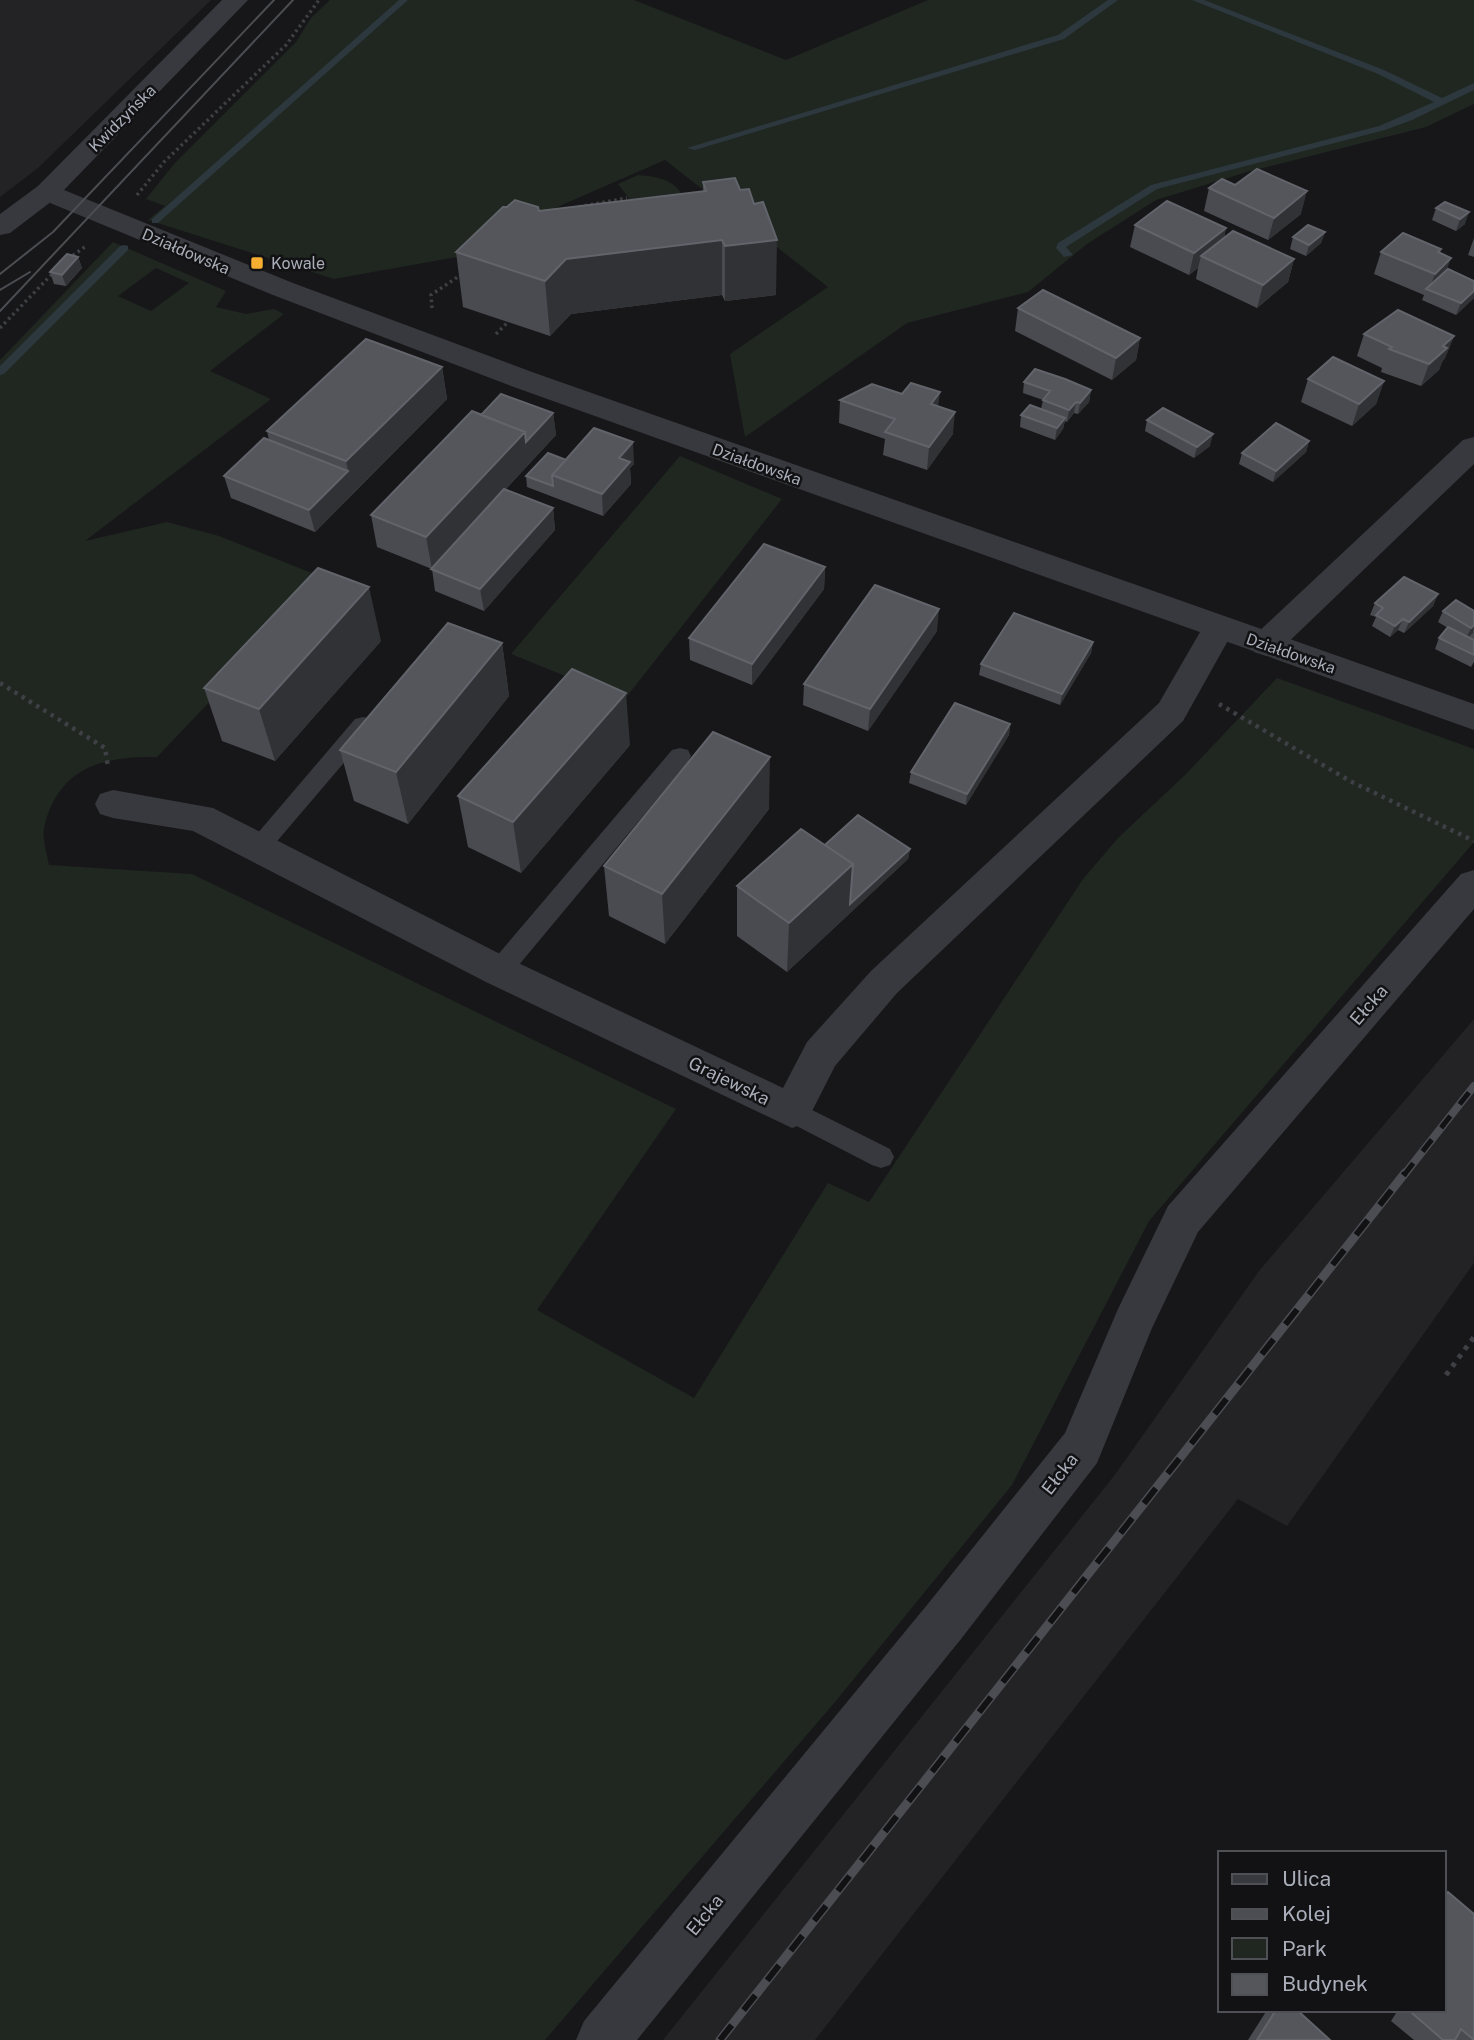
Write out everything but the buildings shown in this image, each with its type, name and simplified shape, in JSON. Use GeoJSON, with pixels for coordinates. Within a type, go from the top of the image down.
{"type":"FeatureCollection","features":[{"type":"Feature","properties":{"kind":"street","name":"Kwidzyńska"},"geometry":{"type":"LineString","coordinates":[[0,227],[47,192],[236,0]]}},
{"type":"Feature","properties":{"kind":"street","name":"Działdowska"},"geometry":{"type":"LineString","coordinates":[[47,192],[229,270],[373,325],[1474,717]]}},
{"type":"Feature","properties":{"kind":"street"},"geometry":{"type":"LineString","coordinates":[[1266,644],[1474,447]]}},
{"type":"Feature","properties":{"kind":"street","name":"Grajewska"},"geometry":{"type":"LineString","coordinates":[[113,804],[200,818],[499,971],[792,1111],[821,1054],[884,982],[1171,712],[1189,685],[1219,628]]}},
{"type":"Feature","properties":{"kind":"street","name":"Ełcka"},"geometry":{"type":"LineString","coordinates":[[603,2040],[936,1633],[1081,1448],[1133,1323],[1183,1219],[1474,884]]}},
{"type":"Feature","properties":{"kind":"lane"},"geometry":{"type":"LineString","coordinates":[[259,847],[374,711]]}},
{"type":"Feature","properties":{"kind":"lane"},"geometry":{"type":"LineString","coordinates":[[499,971],[680,756]]}},
{"type":"Feature","properties":{"kind":"lane"},"geometry":{"type":"LineString","coordinates":[[792,1111],[881,1157]]}},
{"type":"Feature","properties":{"kind":"path"},"geometry":{"type":"LineString","coordinates":[[131,202],[164,162],[286,45],[319,0]]}},
{"type":"Feature","properties":{"kind":"path"},"geometry":{"type":"LineString","coordinates":[[562,211],[576,205],[627,198]]}},
{"type":"Feature","properties":{"kind":"path"},"geometry":{"type":"LineString","coordinates":[[433,314],[431,295],[464,272]]}},
{"type":"Feature","properties":{"kind":"path"},"geometry":{"type":"LineString","coordinates":[[0,683],[105,748],[113,804]]}},
{"type":"Feature","properties":{"kind":"path"},"geometry":{"type":"LineString","coordinates":[[1189,685],[1350,781],[1474,841]]}},
{"type":"Feature","properties":{"kind":"path"},"geometry":{"type":"LineString","coordinates":[[1446,1375],[1474,1337]]}},
{"type":"Feature","properties":{"kind":"shaded area"},"geometry":{"type":"Polygon","coordinates":[[[0,0],[211,0],[38,168],[0,197],[0,0]]]}},
{"type":"Feature","properties":{"kind":"shaded area"},"geometry":{"type":"Polygon","coordinates":[[[1474,1019],[1474,1263],[1287,1526],[1238,1499],[815,2040],[663,2040],[1114,1476],[1259,1271],[1474,1019]]]}},
{"type":"Feature","properties":{"kind":"green space"},"geometry":{"type":"Polygon","coordinates":[[[330,0],[634,0],[786,60],[928,0],[1474,0],[1474,104],[1426,127],[1247,172],[1156,200],[1087,244],[1028,292],[907,323],[745,437],[730,354],[828,287],[665,160],[548,211],[479,253],[334,279],[148,220],[165,206],[146,199],[174,164],[296,42],[311,18],[330,0]]]}},
{"type":"Feature","properties":{"kind":"green space"},"geometry":{"type":"Polygon","coordinates":[[[638,175],[668,181],[678,189],[685,203],[630,200],[618,184],[638,175]]]}},
{"type":"Feature","properties":{"kind":"green space"},"geometry":{"type":"Polygon","coordinates":[[[113,242],[226,291],[216,307],[246,314],[274,309],[284,314],[210,371],[271,399],[85,541],[167,522],[219,536],[327,579],[157,757],[137,757],[101,763],[72,778],[51,807],[44,828],[49,865],[192,874],[676,1109],[537,1310],[694,1398],[828,1183],[869,1202],[1083,879],[1118,838],[1185,775],[1277,678],[1474,749],[1474,842],[1149,1221],[1012,1485],[835,1702],[545,2040],[0,2040],[0,360],[113,242]],[[156,268],[118,296],[151,311],[189,283],[156,268]]]}},
{"type":"Feature","properties":{"kind":"green space"},"geometry":{"type":"Polygon","coordinates":[[[680,456],[782,499],[624,700],[511,654],[680,456]]]}},
{"type":"Feature","properties":{"kind":"waterway"},"geometry":{"type":"LineString","coordinates":[[155,221],[404,0]]}},
{"type":"Feature","properties":{"kind":"waterway"},"geometry":{"type":"LineString","coordinates":[[692,148],[1061,37],[1114,0]]}},
{"type":"Feature","properties":{"kind":"waterway"},"geometry":{"type":"LineString","coordinates":[[1196,0],[1381,72],[1442,102]]}},
{"type":"Feature","properties":{"kind":"waterway"},"geometry":{"type":"LineString","coordinates":[[1442,102],[1474,86]]}},
{"type":"Feature","properties":{"kind":"waterway"},"geometry":{"type":"LineString","coordinates":[[1068,255],[1061,248],[1062,245],[1154,187],[1382,128],[1442,102]]}},
{"type":"Feature","properties":{"kind":"waterway"},"geometry":{"type":"LineString","coordinates":[[0,372],[124,248]]}},
{"type":"Feature","properties":{"kind":"tram line"},"geometry":{"type":"LineString","coordinates":[[0,274],[53,232],[274,0]]}},
{"type":"Feature","properties":{"kind":"tram line"},"geometry":{"type":"LineString","coordinates":[[0,311],[293,0]]}},
{"type":"Feature","properties":{"kind":"tram line"},"geometry":{"type":"LineString","coordinates":[[0,290],[30,272]]}},
{"type":"Feature","properties":{"kind":"railway"},"geometry":{"type":"LineString","coordinates":[[1404,1175],[1474,1086]]}},
{"type":"Feature","properties":{"kind":"railway"},"geometry":{"type":"LineString","coordinates":[[720,2040],[1405,1173]]}},
{"type":"Feature","properties":{"kind":"place","name":"Kowale"},"geometry":{"type":"Point","coordinates":[257,263]}}]}
